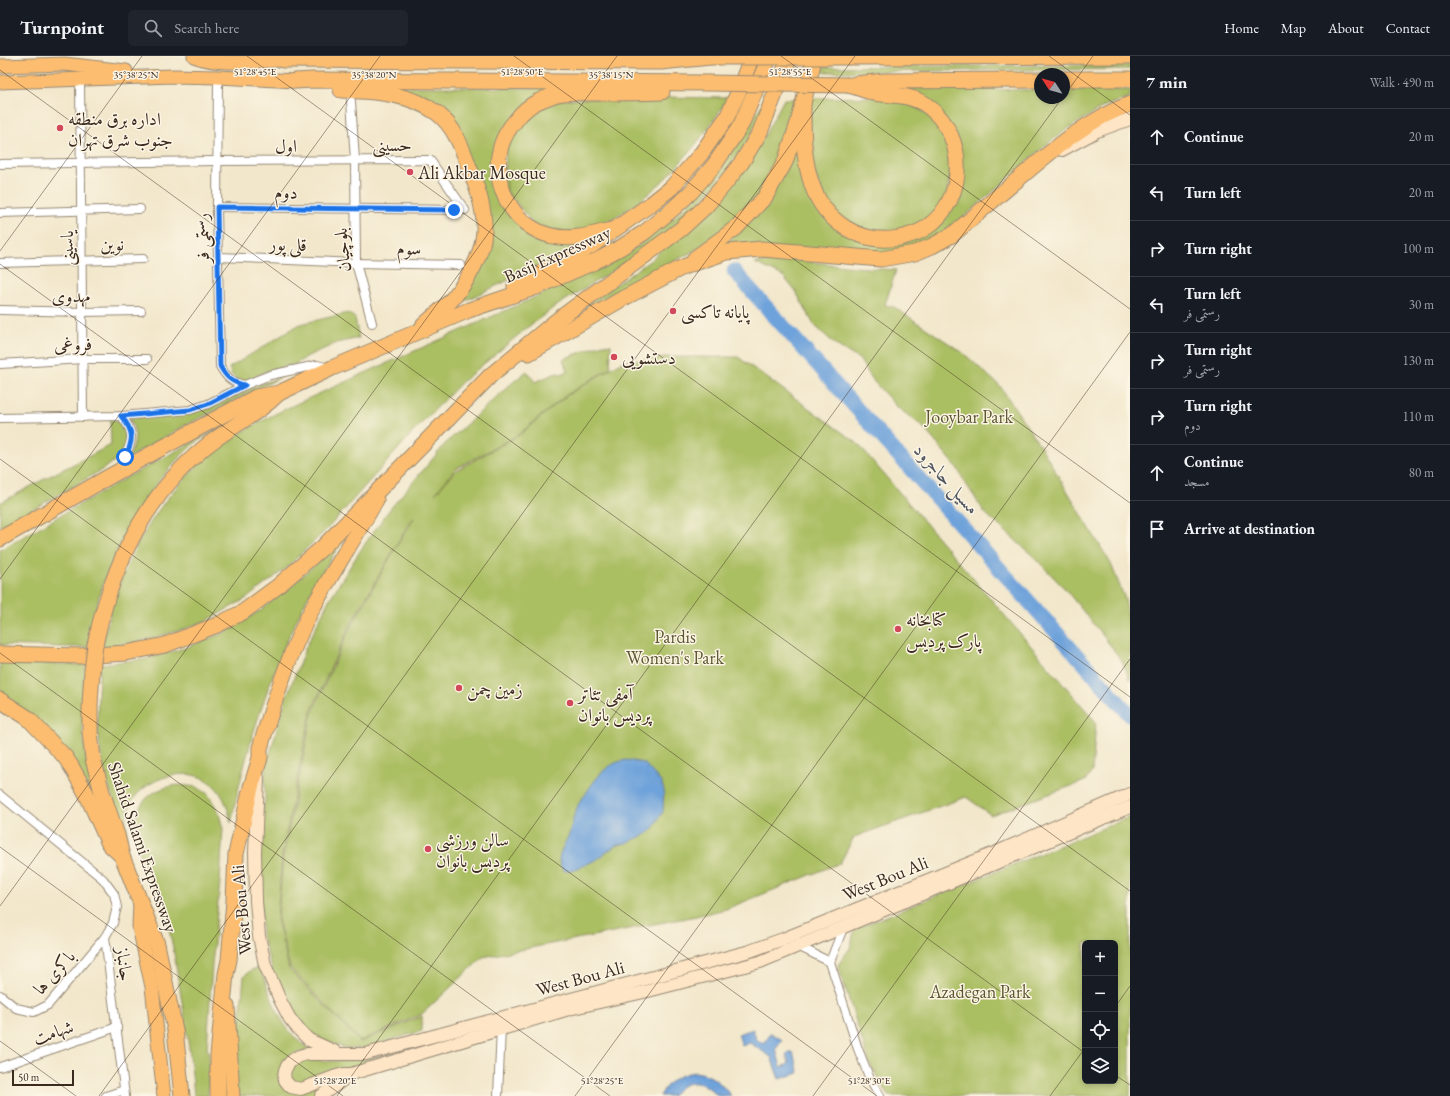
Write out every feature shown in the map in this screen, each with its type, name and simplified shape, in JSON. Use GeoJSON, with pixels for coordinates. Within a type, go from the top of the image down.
{"type":"FeatureCollection","features":[{"type":"Feature","properties":{"kind":"highway"},"geometry":{"type":"LineString","coordinates":[[283,60],[310,56]]}},
{"type":"Feature","properties":{"kind":"highway"},"geometry":{"type":"LineString","coordinates":[[469,310],[591,246],[651,204],[671,188],[701,154],[726,117],[737,96],[752,56]]}},
{"type":"Feature","properties":{"kind":"highway","name":"Basij Expressway"},"geometry":{"type":"LineString","coordinates":[[279,393],[332,368],[469,310],[534,288],[594,262],[639,236],[674,208],[691,192],[715,164],[742,125],[770,56]]}},
{"type":"Feature","properties":{"kind":"highway"},"geometry":{"type":"LineString","coordinates":[[0,654],[80,656],[142,650],[165,645],[217,625],[242,612],[278,586],[322,548],[491,375],[556,321],[681,229],[705,206],[742,162],[760,132],[790,56]]}},
{"type":"Feature","properties":{"kind":"highway"},"geometry":{"type":"LineString","coordinates":[[491,375],[622,299],[683,267],[736,228],[765,196],[785,162],[794,140],[815,56]]}},
{"type":"Feature","properties":{"kind":"highway"},"geometry":{"type":"LineString","coordinates":[[283,60],[661,62],[708,57],[1130,56]]}},
{"type":"Feature","properties":{"kind":"highway"},"geometry":{"type":"LineString","coordinates":[[1070,79],[1130,79]]}},
{"type":"Feature","properties":{"kind":"highway"},"geometry":{"type":"LineString","coordinates":[[295,81],[848,85],[885,81],[1034,80]]}},
{"type":"Feature","properties":{"kind":"highway"},"geometry":{"type":"LineString","coordinates":[[295,81],[324,89],[381,93],[410,100],[424,106],[440,116],[458,138],[479,196],[484,224],[483,238],[474,263],[457,292],[414,334]]}},
{"type":"Feature","properties":{"kind":"highway"},"geometry":{"type":"LineString","coordinates":[[615,229],[580,237],[566,238],[551,236],[539,231],[520,218],[511,208],[504,196],[499,177],[499,156],[501,146],[511,126],[520,115],[538,101],[561,93],[677,92],[707,83]]}},
{"type":"Feature","properties":{"kind":"highway"},"geometry":{"type":"LineString","coordinates":[[803,104],[803,144],[807,169],[814,192],[828,215],[852,233],[872,239],[890,240],[915,234],[927,228],[938,218],[952,195],[958,176],[958,164],[956,148],[950,133],[936,113],[920,102],[901,95],[872,92],[848,85]]}},
{"type":"Feature","properties":{"kind":"highway"},"geometry":{"type":"LineString","coordinates":[[683,267],[727,252],[762,249],[881,258],[915,253],[952,235],[1065,141],[1092,122],[1114,110],[1130,104]]}},
{"type":"Feature","properties":{"kind":"highway"},"geometry":{"type":"LineString","coordinates":[[0,539],[112,475],[256,397],[279,393]]}},
{"type":"Feature","properties":{"kind":"highway","name":"Shahid Salami Expressway"},"geometry":{"type":"LineString","coordinates":[[182,1096],[175,1030],[157,944],[122,856],[117,835],[102,792],[93,759],[90,732],[90,705],[95,645],[104,604],[116,570],[138,526],[152,504],[167,485],[206,445],[261,409],[279,393]]}},
{"type":"Feature","properties":{"kind":"highway"},"geometry":{"type":"LineString","coordinates":[[218,1096],[218,1054],[226,974],[229,960],[236,854],[251,786],[260,758],[260,748],[284,675],[309,615],[328,580],[364,523],[387,482]]}},
{"type":"Feature","properties":{"kind":"highway"},"geometry":{"type":"LineString","coordinates":[[0,700],[28,718],[65,757],[86,793],[109,844],[122,856]]}},
{"type":"Feature","properties":{"kind":"main road"},"geometry":{"type":"LineString","coordinates":[[194,56],[202,59],[223,61],[258,62],[283,60]]}},
{"type":"Feature","properties":{"kind":"main road"},"geometry":{"type":"LineString","coordinates":[[0,66],[64,64],[173,76]]}},
{"type":"Feature","properties":{"kind":"main road"},"geometry":{"type":"LineString","coordinates":[[0,82],[173,76],[295,81]]}},
{"type":"Feature","properties":{"kind":"main road"},"geometry":{"type":"LineString","coordinates":[[1038,163],[1097,131],[1130,118]]}},
{"type":"Feature","properties":{"kind":"main road","name":"West Bou Ali"},"geometry":{"type":"LineString","coordinates":[[260,758],[256,810],[255,863],[257,915],[263,959],[280,1000],[299,1030],[315,1043],[343,1055],[366,1054],[750,951],[996,852],[1130,794]]}},
{"type":"Feature","properties":{"kind":"main road","name":"West Bou Ali"},"geometry":{"type":"LineString","coordinates":[[321,1096],[351,1074],[501,1028],[569,1009],[760,962],[800,947],[861,919],[1130,807]]}},
{"type":"Feature","properties":{"kind":"main road"},"geometry":{"type":"LineString","coordinates":[[140,902],[139,927],[152,987],[164,1096]]}},
{"type":"Feature","properties":{"kind":"main road"},"geometry":{"type":"LineString","coordinates":[[226,974],[233,1096]]}},
{"type":"Feature","properties":{"kind":"main road"},"geometry":{"type":"LineString","coordinates":[[343,1055],[308,1054],[299,1056],[288,1064],[285,1081],[291,1088],[301,1089],[336,1076],[351,1074]]}},
{"type":"Feature","properties":{"kind":"street","name":"رستمی فر"},"geometry":{"type":"LineString","coordinates":[[218,77],[217,207],[220,366],[229,379],[236,384],[245,385]]}},
{"type":"Feature","properties":{"kind":"street","name":"یاسینی"},"geometry":{"type":"LineString","coordinates":[[80,80],[83,416]]}},
{"type":"Feature","properties":{"kind":"street","name":"بلوچیان"},"geometry":{"type":"LineString","coordinates":[[351,101],[355,160],[356,263],[372,323]]}},
{"type":"Feature","properties":{"kind":"street","name":"اول"},"geometry":{"type":"LineString","coordinates":[[0,164],[355,160]]}},
{"type":"Feature","properties":{"kind":"street","name":"حسینی"},"geometry":{"type":"LineString","coordinates":[[355,160],[430,160]]}},
{"type":"Feature","properties":{"kind":"street","name":"دوم"},"geometry":{"type":"LineString","coordinates":[[217,207],[465,210],[430,160]]}},
{"type":"Feature","properties":{"kind":"street"},"geometry":{"type":"LineString","coordinates":[[0,213],[81,210],[140,210]]}},
{"type":"Feature","properties":{"kind":"street","name":"قلی پور"},"geometry":{"type":"LineString","coordinates":[[218,257],[356,263]]}},
{"type":"Feature","properties":{"kind":"street","name":"نوین"},"geometry":{"type":"LineString","coordinates":[[82,261],[143,259]]}},
{"type":"Feature","properties":{"kind":"street"},"geometry":{"type":"LineString","coordinates":[[0,264],[82,261]]}},
{"type":"Feature","properties":{"kind":"street","name":"سوم"},"geometry":{"type":"LineString","coordinates":[[356,263],[461,265]]}},
{"type":"Feature","properties":{"kind":"street","name":"مهدوی"},"geometry":{"type":"LineString","coordinates":[[0,310],[82,312],[141,311]]}},
{"type":"Feature","properties":{"kind":"street","name":"فروغی"},"geometry":{"type":"LineString","coordinates":[[0,364],[82,359],[147,359]]}},
{"type":"Feature","properties":{"kind":"street"},"geometry":{"type":"LineString","coordinates":[[0,418],[121,416],[190,410],[208,404],[245,385],[270,375],[317,365],[332,368]]}},
{"type":"Feature","properties":{"kind":"street"},"geometry":{"type":"LineString","coordinates":[[112,475],[121,465],[129,449],[131,440],[131,430],[121,416]]}},
{"type":"Feature","properties":{"kind":"street","name":"جانباز"},"geometry":{"type":"LineString","coordinates":[[0,795],[103,879],[114,894],[117,907],[113,923],[105,937],[125,1093]]}},
{"type":"Feature","properties":{"kind":"street"},"geometry":{"type":"LineString","coordinates":[[843,928],[830,962],[858,1050],[870,1079],[880,1096]]}},
{"type":"Feature","properties":{"kind":"street","name":"باکری ها"},"geometry":{"type":"LineString","coordinates":[[2,998],[16,1008],[34,1012],[48,1005],[105,937]]}},
{"type":"Feature","properties":{"kind":"street"},"geometry":{"type":"LineString","coordinates":[[800,947],[830,962]]}},
{"type":"Feature","properties":{"kind":"street","name":"شهامت"},"geometry":{"type":"LineString","coordinates":[[0,1066],[117,1027]]}},
{"type":"Feature","properties":{"kind":"street"},"geometry":{"type":"LineString","coordinates":[[498,1096],[501,1028]]}},
{"type":"Feature","properties":{"kind":"street"},"geometry":{"type":"LineString","coordinates":[[106,1096],[125,1093]]}},
{"type":"Feature","properties":{"kind":"green space"},"geometry":{"type":"Polygon","coordinates":[[[1130,65],[1130,69],[1070,70],[1070,68],[1034,68],[1034,70],[823,72],[820,67],[1130,65]]]}},
{"type":"Feature","properties":{"kind":"green space"},"geometry":{"type":"Polygon","coordinates":[[[365,86],[610,89],[555,92],[498,142],[516,220],[592,239],[445,310],[486,247],[455,124],[365,86]]]}},
{"type":"Feature","properties":{"kind":"green space"},"geometry":{"type":"Polygon","coordinates":[[[923,88],[1034,90],[1034,104],[1070,104],[1070,90],[1130,90],[1130,97],[1105,106],[1069,128],[1047,144],[965,216],[939,236],[924,244],[890,253],[722,247],[731,239],[800,130],[814,200],[886,245],[952,203],[947,121],[877,89],[923,88]]]}},
{"type":"Feature","properties":{"kind":"green space"},"geometry":{"type":"Polygon","coordinates":[[[653,97],[728,98],[716,117],[688,154],[672,172],[636,204],[617,216],[584,232],[575,233],[534,225],[507,191],[505,146],[516,125],[550,100],[653,97]]]}},
{"type":"Feature","properties":{"kind":"green space"},"geometry":{"type":"Polygon","coordinates":[[[890,97],[900,99],[934,118],[953,155],[945,202],[921,226],[874,236],[828,210],[808,153],[811,98],[890,97]]]}},
{"type":"Feature","properties":{"kind":"green space"},"geometry":{"type":"Polygon","coordinates":[[[765,99],[770,99],[746,143],[727,170],[696,206],[665,233],[611,272],[553,308],[462,382],[414,431],[327,529],[285,569],[247,598],[206,621],[181,630],[140,641],[102,647],[113,603],[133,553],[151,521],[162,506],[184,479],[199,464],[232,438],[268,417],[588,274],[627,253],[665,225],[695,198],[721,167],[765,99]]]}},
{"type":"Feature","properties":{"kind":"green space"},"geometry":{"type":"Polygon","coordinates":[[[784,99],[799,99],[780,156],[758,195],[736,218],[717,236],[690,253],[576,312],[651,260],[759,146],[784,99]]]}},
{"type":"Feature","properties":{"kind":"green space","name":"Jooybar Park"},"geometry":{"type":"Polygon","coordinates":[[[787,259],[854,267],[896,270],[885,305],[894,307],[962,352],[1000,386],[1041,447],[1111,564],[1125,599],[1130,631],[1130,680],[1122,661],[1065,589],[1034,557],[985,513],[956,466],[922,426],[897,407],[875,383],[859,359],[836,345],[814,325],[796,292],[783,276],[755,263],[787,259]]]}},
{"type":"Feature","properties":{"kind":"green space"},"geometry":{"type":"Polygon","coordinates":[[[348,313],[355,318],[359,338],[337,343],[308,356],[296,364],[266,371],[246,381],[237,380],[232,375],[229,368],[300,324],[348,313]]]}},
{"type":"Feature","properties":{"kind":"green space","name":"Pardis Women's Park"},"geometry":{"type":"Polygon","coordinates":[[[603,344],[611,345],[610,368],[565,396],[518,435],[455,469],[435,494],[455,471],[519,435],[566,396],[621,362],[665,357],[738,357],[857,443],[1096,722],[1092,772],[1085,781],[991,815],[966,797],[854,837],[840,863],[726,909],[483,957],[422,1014],[360,1041],[290,968],[278,919],[283,857],[312,713],[349,630],[414,518],[408,525],[349,627],[311,712],[282,855],[277,919],[289,969],[360,1042],[422,1016],[422,1031],[363,1048],[345,1048],[318,1038],[302,1024],[274,976],[262,936],[258,835],[265,800],[265,770],[286,698],[306,647],[329,600],[360,551],[389,510],[447,442],[527,371],[535,382],[556,373],[561,374],[567,371],[563,359],[603,344]]]}},
{"type":"Feature","properties":{"kind":"green space"},"geometry":{"type":"Polygon","coordinates":[[[283,376],[186,425],[128,458],[135,438],[134,429],[129,418],[187,414],[222,403],[258,385],[283,376]]]}},
{"type":"Feature","properties":{"kind":"green space"},"geometry":{"type":"Polygon","coordinates":[[[110,420],[117,421],[122,424],[127,435],[128,443],[126,448],[116,459],[97,473],[0,527],[0,503],[111,445],[110,420]]]}},
{"type":"Feature","properties":{"kind":"green space"},"geometry":{"type":"Polygon","coordinates":[[[228,423],[202,438],[179,458],[151,492],[138,511],[117,551],[101,590],[88,647],[0,645],[0,550],[126,478],[228,423]]]}},
{"type":"Feature","properties":{"kind":"green space"},"geometry":{"type":"Polygon","coordinates":[[[348,531],[310,593],[284,648],[262,705],[253,734],[237,793],[231,823],[223,798],[212,784],[196,776],[185,774],[173,775],[151,783],[141,790],[134,798],[127,816],[128,838],[108,785],[102,763],[98,735],[98,692],[100,664],[146,659],[185,648],[226,632],[261,610],[293,584],[327,554],[348,531]]]}},
{"type":"Feature","properties":{"kind":"green space"},"geometry":{"type":"Polygon","coordinates":[[[0,662],[86,665],[82,705],[84,743],[91,780],[103,818],[81,775],[0,696],[0,662]]]}},
{"type":"Feature","properties":{"kind":"green space"},"geometry":{"type":"Polygon","coordinates":[[[179,785],[197,787],[208,794],[218,811],[223,828],[207,1050],[209,1051],[208,1096],[194,1096],[188,1038],[171,938],[165,914],[142,859],[136,837],[136,816],[143,802],[155,792],[171,786],[179,785]]]}},
{"type":"Feature","properties":{"kind":"green space","name":"Azadegan Park"},"geometry":{"type":"Polygon","coordinates":[[[1130,817],[1130,1096],[888,1096],[869,1062],[838,965],[850,948],[855,929],[1130,817]]]}},
{"type":"Feature","properties":{"kind":"green space"},"geometry":{"type":"Polygon","coordinates":[[[261,967],[278,1014],[292,1034],[311,1050],[293,1054],[288,1090],[338,1078],[316,1096],[236,1096],[235,1076],[244,976],[251,970],[261,967]]]}},
{"type":"Feature","properties":{"kind":"green space"},"geometry":{"type":"Polygon","coordinates":[[[389,1054],[305,1084],[291,1082],[290,1069],[294,1064],[309,1058],[327,1061],[346,1061],[389,1054]]]}},
{"type":"Feature","properties":{"kind":"water"},"geometry":{"type":"Polygon","coordinates":[[[626,760],[644,763],[661,782],[664,790],[663,812],[653,828],[647,834],[615,846],[596,860],[571,871],[565,871],[561,867],[559,857],[570,832],[578,804],[593,783],[607,768],[613,764],[626,760]]]}},
{"type":"Feature","properties":{"kind":"water"},"geometry":{"type":"Polygon","coordinates":[[[753,1029],[756,1039],[764,1044],[771,1033],[782,1040],[776,1049],[781,1067],[789,1064],[786,1054],[793,1052],[799,1073],[779,1079],[771,1057],[750,1043],[742,1046],[738,1034],[753,1029]]]}},
{"type":"Feature","properties":{"kind":"water"},"geometry":{"type":"Polygon","coordinates":[[[695,1072],[701,1073],[716,1080],[731,1096],[717,1096],[712,1091],[700,1084],[689,1083],[677,1090],[672,1096],[660,1096],[666,1086],[674,1079],[683,1074],[695,1072]]]}},
{"type":"Feature","properties":{"kind":"waterway","name":"مسیل جاجرود"},"geometry":{"type":"LineString","coordinates":[[734,271],[1130,715]]}},
{"type":"Feature","properties":{"kind":"place","name":"اداره برق منطقه جنوب شرق تهران"},"geometry":{"type":"Point","coordinates":[60,128]}},
{"type":"Feature","properties":{"kind":"place","name":"Ali Akbar Mosque"},"geometry":{"type":"Point","coordinates":[410,172]}},
{"type":"Feature","properties":{"kind":"place","name":"پایانه تاکسی"},"geometry":{"type":"Point","coordinates":[673,311]}},
{"type":"Feature","properties":{"kind":"place","name":"دستشویی"},"geometry":{"type":"Point","coordinates":[614,357]}},
{"type":"Feature","properties":{"kind":"place","name":"کتابخانه پارک پردیس"},"geometry":{"type":"Point","coordinates":[898,629]}},
{"type":"Feature","properties":{"kind":"place","name":"زمین چمن"},"geometry":{"type":"Point","coordinates":[459,688]}},
{"type":"Feature","properties":{"kind":"place","name":"آمفی تئاتر پردیس بانوان"},"geometry":{"type":"Point","coordinates":[570,703]}},
{"type":"Feature","properties":{"kind":"place","name":"سالن ورزشی پردیس بانوان"},"geometry":{"type":"Point","coordinates":[428,849]}},
{"type":"Feature","properties":{"kind":"route"},"geometry":{"type":"LineString","coordinates":[[125,457],[129,449],[132,436],[131,430],[121,416],[190,410],[208,404],[245,385],[236,384],[229,379],[220,366],[217,207],[454,210]]}}]}
